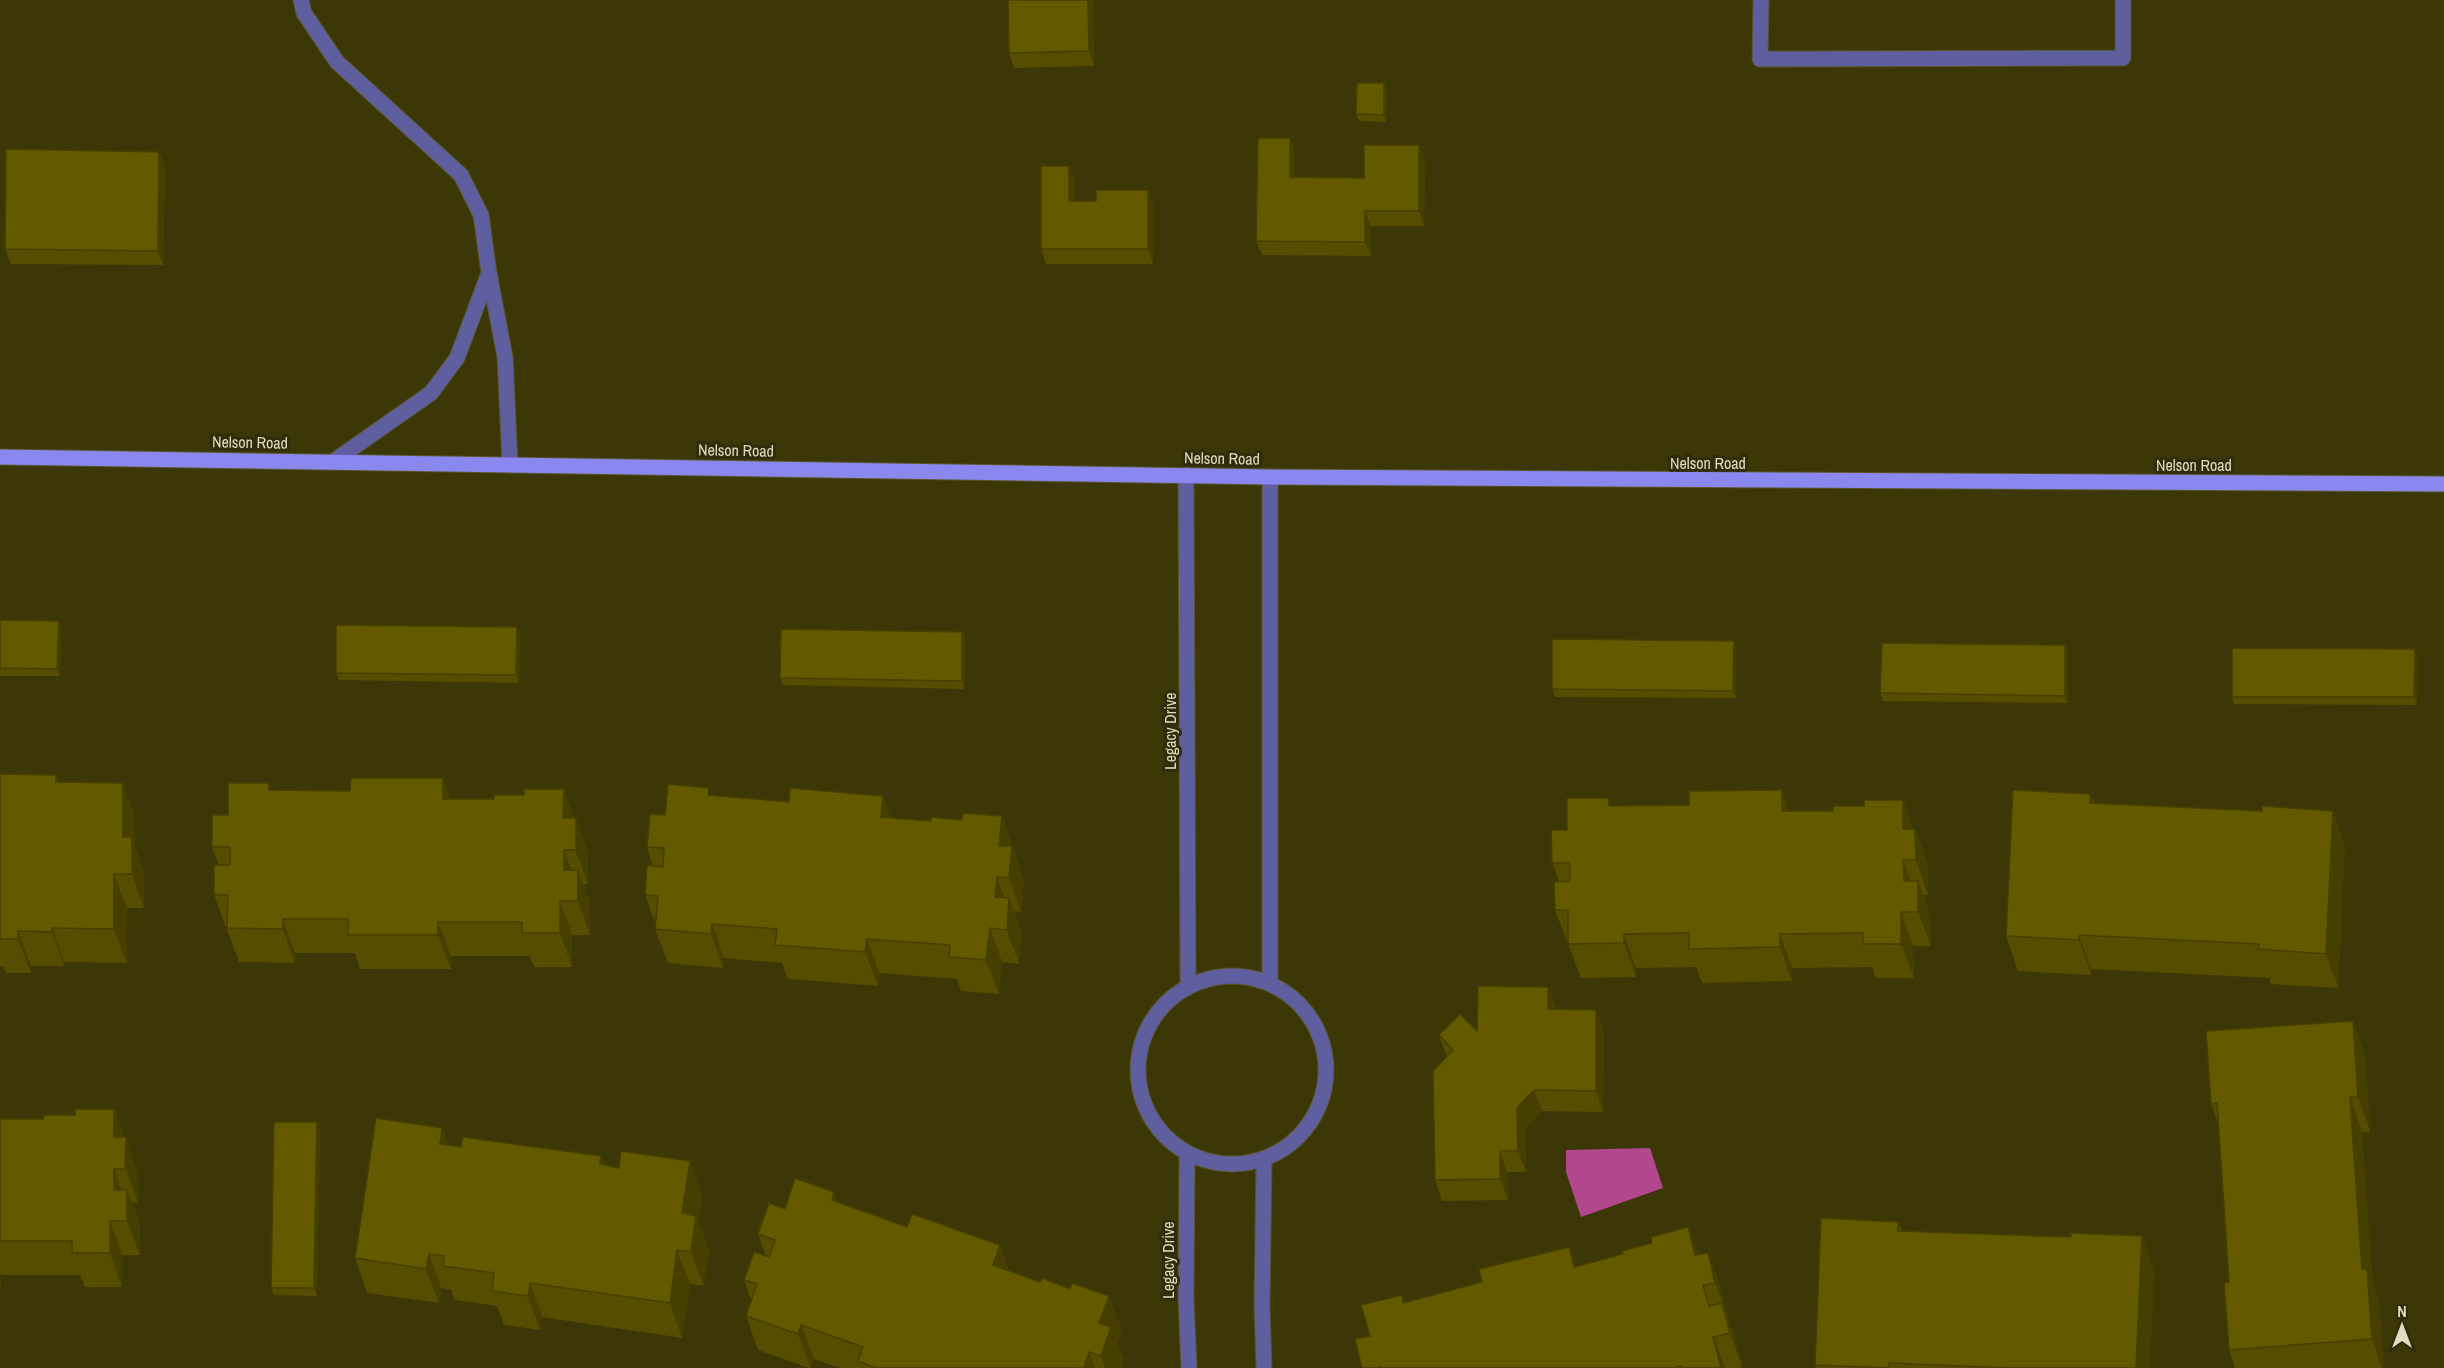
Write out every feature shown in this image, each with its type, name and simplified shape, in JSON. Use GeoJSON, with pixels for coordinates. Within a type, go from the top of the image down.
{"type":"FeatureCollection","features":[{"type":"Feature","properties":{"kind":"main road","name":"Nelson Road"},"geometry":{"type":"LineString","coordinates":[[0,457],[1270,477],[2444,484]]}},
{"type":"Feature","properties":{"kind":"street"},"geometry":{"type":"LineString","coordinates":[[301,0],[304,13],[337,62],[461,175],[481,215],[505,357],[510,464]]}},
{"type":"Feature","properties":{"kind":"street"},"geometry":{"type":"LineString","coordinates":[[1761,0],[1760,58],[2123,58],[2123,0]]}},
{"type":"Feature","properties":{"kind":"street"},"geometry":{"type":"LineString","coordinates":[[333,461],[431,393],[457,358],[489,273]]}},
{"type":"Feature","properties":{"kind":"street","name":"Legacy Drive"},"geometry":{"type":"LineString","coordinates":[[1186,475],[1188,987]]}},
{"type":"Feature","properties":{"kind":"street"},"geometry":{"type":"LineString","coordinates":[[1270,477],[1270,984]]}},
{"type":"Feature","properties":{"kind":"street"},"geometry":{"type":"LineString","coordinates":[[1237,976],[1270,984],[1299,1003],[1310,1016],[1323,1045],[1326,1076],[1319,1106],[1302,1133],[1291,1144],[1264,1159],[1233,1164],[1217,1163],[1187,1153],[1168,1139],[1152,1120],[1139,1088],[1137,1071],[1143,1038],[1161,1008],[1188,987],[1203,980],[1237,976]]}},
{"type":"Feature","properties":{"kind":"street","name":"Legacy Drive"},"geometry":{"type":"LineString","coordinates":[[1187,1153],[1186,1299],[1189,1368]]}},
{"type":"Feature","properties":{"kind":"street"},"geometry":{"type":"LineString","coordinates":[[1264,1159],[1262,1306],[1264,1368]]}},
{"type":"Feature","properties":{"kind":"shaded area"},"geometry":{"type":"Polygon","coordinates":[[[1650,1148],[1663,1188],[1581,1217],[1566,1172],[1566,1150],[1650,1148]]]}},
{"type":"Feature","properties":{"kind":"building"},"geometry":{"type":"Polygon","coordinates":[[[1008,0],[1088,0],[1089,51],[1009,53],[1008,0]]]}},
{"type":"Feature","properties":{"kind":"building"},"geometry":{"type":"Polygon","coordinates":[[[1357,83],[1384,83],[1384,115],[1356,114],[1357,83]]]}},
{"type":"Feature","properties":{"kind":"building"},"geometry":{"type":"Polygon","coordinates":[[[1258,138],[1290,138],[1290,177],[1364,178],[1364,145],[1419,145],[1419,211],[1365,211],[1365,242],[1256,241],[1258,138]]]}},
{"type":"Feature","properties":{"kind":"building"},"geometry":{"type":"Polygon","coordinates":[[[6,149],[159,152],[158,251],[5,249],[6,149]]]}},
{"type":"Feature","properties":{"kind":"building"},"geometry":{"type":"Polygon","coordinates":[[[1041,166],[1069,166],[1069,201],[1096,201],[1096,190],[1148,190],[1148,249],[1041,249],[1041,166]]]}},
{"type":"Feature","properties":{"kind":"building"},"geometry":{"type":"Polygon","coordinates":[[[0,620],[59,621],[57,669],[0,668],[0,620]]]}},
{"type":"Feature","properties":{"kind":"building"},"geometry":{"type":"Polygon","coordinates":[[[336,625],[517,627],[516,675],[336,673],[336,625]]]}},
{"type":"Feature","properties":{"kind":"building"},"geometry":{"type":"Polygon","coordinates":[[[781,629],[962,632],[962,681],[780,678],[781,629]]]}},
{"type":"Feature","properties":{"kind":"building"},"geometry":{"type":"Polygon","coordinates":[[[1552,639],[1734,641],[1733,691],[1552,689],[1552,639]]]}},
{"type":"Feature","properties":{"kind":"building"},"geometry":{"type":"Polygon","coordinates":[[[1882,643],[2065,645],[2065,696],[1880,693],[1882,643]]]}},
{"type":"Feature","properties":{"kind":"building"},"geometry":{"type":"Polygon","coordinates":[[[2232,648],[2415,649],[2414,697],[2232,697],[2232,648]]]}},
{"type":"Feature","properties":{"kind":"building"},"geometry":{"type":"Polygon","coordinates":[[[0,774],[56,775],[56,782],[123,783],[123,837],[132,837],[132,874],[114,874],[114,929],[52,928],[52,932],[18,931],[18,939],[0,939],[0,774]]]}},
{"type":"Feature","properties":{"kind":"building"},"geometry":{"type":"Polygon","coordinates":[[[351,778],[443,778],[443,799],[494,799],[494,795],[524,795],[524,789],[564,789],[563,818],[576,818],[576,850],[564,850],[564,870],[578,870],[578,901],[560,901],[560,933],[522,933],[522,922],[438,922],[438,935],[348,935],[348,919],[283,919],[283,929],[227,928],[228,895],[214,895],[214,865],[230,865],[230,847],[212,847],[212,815],[228,815],[228,783],[269,783],[269,790],[350,791],[351,778]]]}},
{"type":"Feature","properties":{"kind":"building"},"geometry":{"type":"Polygon","coordinates":[[[668,784],[709,788],[708,795],[789,802],[790,788],[883,796],[881,817],[931,821],[931,817],[962,820],[963,813],[1002,816],[999,846],[1012,846],[1009,878],[997,877],[995,897],[1009,898],[1007,930],[990,928],[986,960],[949,957],[950,945],[867,939],[865,952],[775,945],[777,929],[712,924],[711,934],[655,929],[658,896],[645,895],[647,865],[663,867],[664,848],[647,847],[650,814],[665,815],[668,784]]]}},
{"type":"Feature","properties":{"kind":"building"},"geometry":{"type":"Polygon","coordinates":[[[1782,790],[1782,811],[1833,811],[1833,806],[1864,806],[1864,800],[1903,800],[1903,829],[1915,829],[1916,860],[1903,860],[1904,881],[1918,881],[1918,912],[1901,912],[1901,944],[1863,944],[1863,933],[1780,934],[1780,947],[1689,949],[1689,933],[1624,934],[1624,943],[1568,944],[1568,910],[1555,910],[1554,882],[1570,881],[1570,863],[1552,863],[1551,830],[1567,830],[1567,798],[1608,798],[1609,806],[1689,805],[1689,791],[1782,790]]]}},
{"type":"Feature","properties":{"kind":"building"},"geometry":{"type":"Polygon","coordinates":[[[2013,790],[2090,794],[2090,803],[2262,811],[2262,806],[2333,811],[2326,954],[2258,949],[2259,944],[2079,935],[2079,940],[2006,936],[2013,790]]]}},
{"type":"Feature","properties":{"kind":"building"},"geometry":{"type":"Polygon","coordinates":[[[1478,986],[1548,987],[1548,1009],[1596,1010],[1596,1091],[1534,1090],[1517,1108],[1518,1151],[1500,1151],[1500,1179],[1435,1180],[1433,1071],[1453,1050],[1439,1035],[1460,1014],[1477,1031],[1478,986]]]}},
{"type":"Feature","properties":{"kind":"building"},"geometry":{"type":"Polygon","coordinates":[[[2353,1021],[2358,1097],[2350,1097],[2362,1269],[2367,1269],[2372,1339],[2229,1350],[2224,1283],[2229,1282],[2217,1103],[2211,1104],[2206,1031],[2353,1021]]]}},
{"type":"Feature","properties":{"kind":"building"},"geometry":{"type":"Polygon","coordinates":[[[75,1109],[114,1109],[114,1137],[126,1137],[125,1169],[114,1169],[114,1190],[127,1190],[127,1221],[110,1221],[110,1253],[72,1253],[72,1241],[0,1241],[0,1119],[43,1119],[44,1115],[75,1115],[75,1109]]]}},
{"type":"Feature","properties":{"kind":"building"},"geometry":{"type":"Polygon","coordinates":[[[376,1118],[442,1128],[440,1144],[461,1147],[463,1137],[601,1156],[600,1164],[619,1168],[621,1151],[690,1161],[682,1213],[696,1216],[691,1252],[677,1250],[670,1303],[530,1283],[528,1296],[492,1291],[494,1273],[443,1266],[444,1256],[429,1254],[426,1269],[355,1258],[376,1118]]]}},
{"type":"Feature","properties":{"kind":"building"},"geometry":{"type":"Polygon","coordinates":[[[274,1122],[317,1122],[314,1288],[271,1288],[274,1122]]]}},
{"type":"Feature","properties":{"kind":"building"},"geometry":{"type":"Polygon","coordinates":[[[795,1178],[834,1192],[832,1200],[907,1227],[912,1214],[1000,1245],[993,1265],[1040,1282],[1042,1278],[1070,1289],[1072,1283],[1109,1296],[1099,1323],[1111,1327],[1101,1356],[1089,1352],[1084,1368],[876,1368],[858,1361],[863,1347],[801,1325],[798,1334],[746,1316],[757,1284],[744,1280],[754,1252],[769,1257],[775,1240],[758,1234],[769,1203],[785,1209],[795,1178]]]}},
{"type":"Feature","properties":{"kind":"building"},"geometry":{"type":"Polygon","coordinates":[[[1821,1218],[1898,1222],[1898,1231],[2071,1237],[2071,1233],[2142,1236],[2136,1368],[2011,1368],[1889,1363],[1889,1368],[1815,1365],[1821,1218]]]}},
{"type":"Feature","properties":{"kind":"building"},"geometry":{"type":"Polygon","coordinates":[[[1688,1227],[1695,1255],[1708,1253],[1715,1283],[1703,1285],[1709,1306],[1722,1303],[1730,1333],[1713,1337],[1721,1367],[1362,1368],[1355,1339],[1370,1336],[1361,1305],[1402,1295],[1403,1303],[1482,1282],[1479,1269],[1569,1247],[1574,1267],[1623,1254],[1622,1251],[1652,1243],[1651,1237],[1688,1227]]]}}]}
